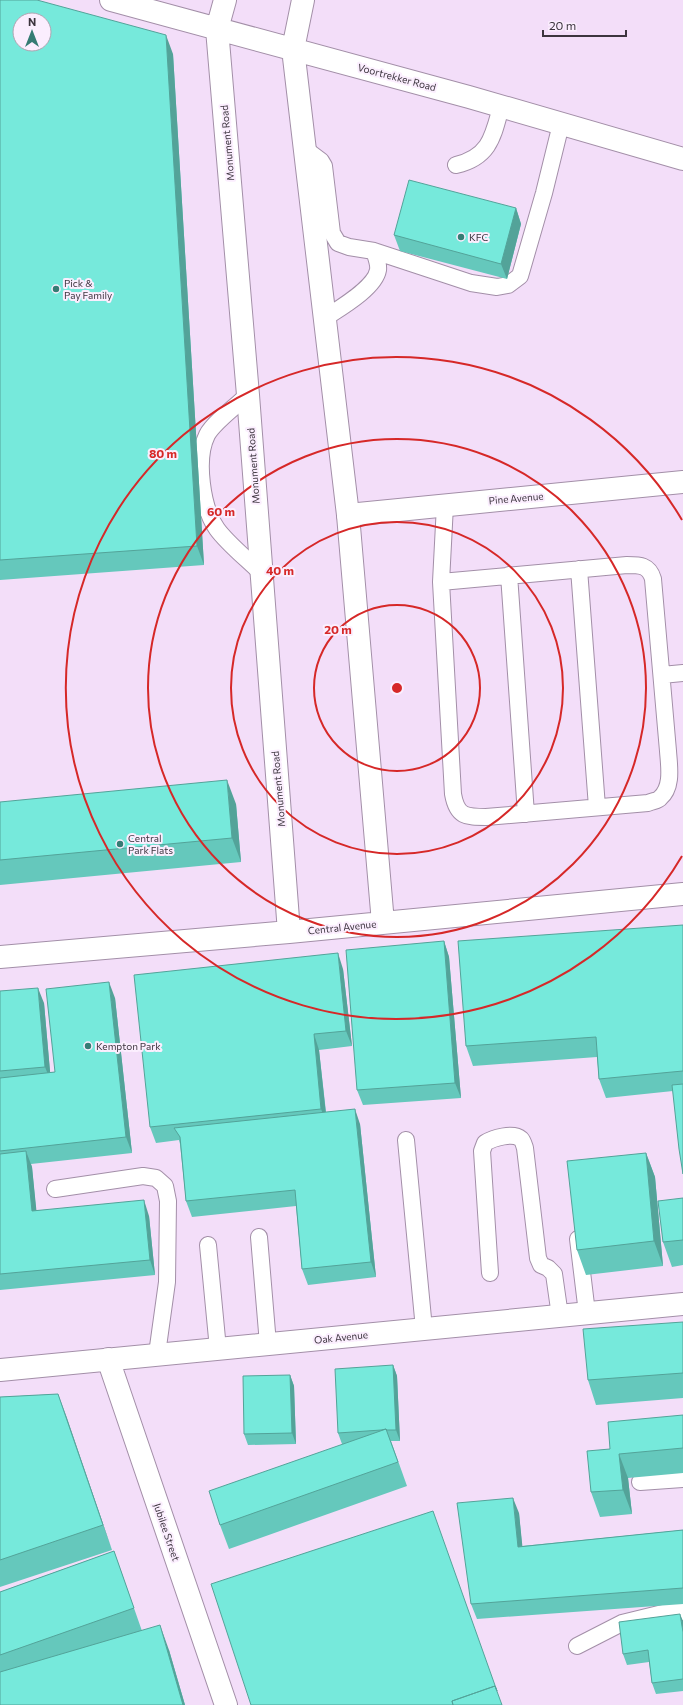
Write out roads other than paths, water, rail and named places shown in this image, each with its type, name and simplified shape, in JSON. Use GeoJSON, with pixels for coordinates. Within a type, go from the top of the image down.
{"type":"FeatureCollection","features":[{"type":"Feature","properties":{"kind":"main road","name":"Voortrekker Road"},"geometry":{"type":"LineString","coordinates":[[111,0],[293,49],[683,159]]}},
{"type":"Feature","properties":{"kind":"main road","name":"Monument Road"},"geometry":{"type":"LineString","coordinates":[[224,0],[217,29],[248,395],[260,572],[289,932]]}},
{"type":"Feature","properties":{"kind":"main road"},"geometry":{"type":"LineString","coordinates":[[303,0],[293,49],[348,515],[383,923]]}},
{"type":"Feature","properties":{"kind":"main road","name":"Pine Avenue"},"geometry":{"type":"LineString","coordinates":[[348,515],[683,482]]}},
{"type":"Feature","properties":{"kind":"main road","name":"Central Avenue"},"geometry":{"type":"LineString","coordinates":[[0,957],[289,932],[683,894]]}},
{"type":"Feature","properties":{"kind":"main road","name":"Oak Avenue"},"geometry":{"type":"LineString","coordinates":[[0,1370],[683,1304]]}},
{"type":"Feature","properties":{"kind":"main road","name":"Jubilee Street"},"geometry":{"type":"LineString","coordinates":[[108,1359],[226,1705]]}},
{"type":"Feature","properties":{"kind":"lane"},"geometry":{"type":"LineString","coordinates":[[456,165],[474,159],[492,140],[501,107]]}},
{"type":"Feature","properties":{"kind":"lane"},"geometry":{"type":"LineString","coordinates":[[305,149],[321,161],[324,166],[332,234],[338,243],[349,247],[374,251],[471,283],[497,287],[508,285],[520,276],[561,124]]}},
{"type":"Feature","properties":{"kind":"lane"},"geometry":{"type":"LineString","coordinates":[[325,318],[358,296],[376,278],[378,266],[374,251]]}},
{"type":"Feature","properties":{"kind":"lane"},"geometry":{"type":"LineString","coordinates":[[248,395],[207,434],[201,454],[203,487],[209,513],[217,530],[260,572]]}},
{"type":"Feature","properties":{"kind":"lane"},"geometry":{"type":"LineString","coordinates":[[441,582],[579,569],[639,565],[648,568],[653,579],[669,764],[667,790],[660,799],[648,803],[486,817],[469,817],[460,813],[455,804],[451,762],[441,582],[445,505]]}},
{"type":"Feature","properties":{"kind":"lane"},"geometry":{"type":"LineString","coordinates":[[579,569],[597,807]]}},
{"type":"Feature","properties":{"kind":"lane"},"geometry":{"type":"LineString","coordinates":[[509,575],[526,814]]}},
{"type":"Feature","properties":{"kind":"lane"},"geometry":{"type":"LineString","coordinates":[[662,675],[683,673]]}},
{"type":"Feature","properties":{"kind":"lane"},"geometry":{"type":"LineString","coordinates":[[490,1272],[482,1151],[485,1143],[491,1138],[515,1136],[522,1140],[525,1148],[538,1258],[541,1265],[548,1268],[554,1274],[560,1316]]}},
{"type":"Feature","properties":{"kind":"lane"},"geometry":{"type":"LineString","coordinates":[[406,1140],[424,1328]]}},
{"type":"Feature","properties":{"kind":"lane"},"geometry":{"type":"LineString","coordinates":[[55,1189],[143,1176],[156,1178],[165,1186],[168,1201],[167,1282],[157,1354]]}},
{"type":"Feature","properties":{"kind":"lane"},"geometry":{"type":"LineString","coordinates":[[577,1226],[586,1313]]}},
{"type":"Feature","properties":{"kind":"lane"},"geometry":{"type":"LineString","coordinates":[[259,1237],[268,1344]]}},
{"type":"Feature","properties":{"kind":"lane"},"geometry":{"type":"LineString","coordinates":[[208,1245],[218,1349]]}},
{"type":"Feature","properties":{"kind":"lane"},"geometry":{"type":"LineString","coordinates":[[640,1482],[683,1478]]}},
{"type":"Feature","properties":{"kind":"lane"},"geometry":{"type":"LineString","coordinates":[[577,1646],[622,1623],[667,1612],[683,1612]]}},
{"type":"Feature","properties":{"kind":"place","name":"KFC"},"geometry":{"type":"Point","coordinates":[461,237]}},
{"type":"Feature","properties":{"kind":"place","name":"Pick & Pay Family"},"geometry":{"type":"Point","coordinates":[56,289]}},
{"type":"Feature","properties":{"kind":"place","name":"Central Park Flats"},"geometry":{"type":"Point","coordinates":[120,844]}},
{"type":"Feature","properties":{"kind":"place","name":"Kempton Park"},"geometry":{"type":"Point","coordinates":[88,1046]}}]}
